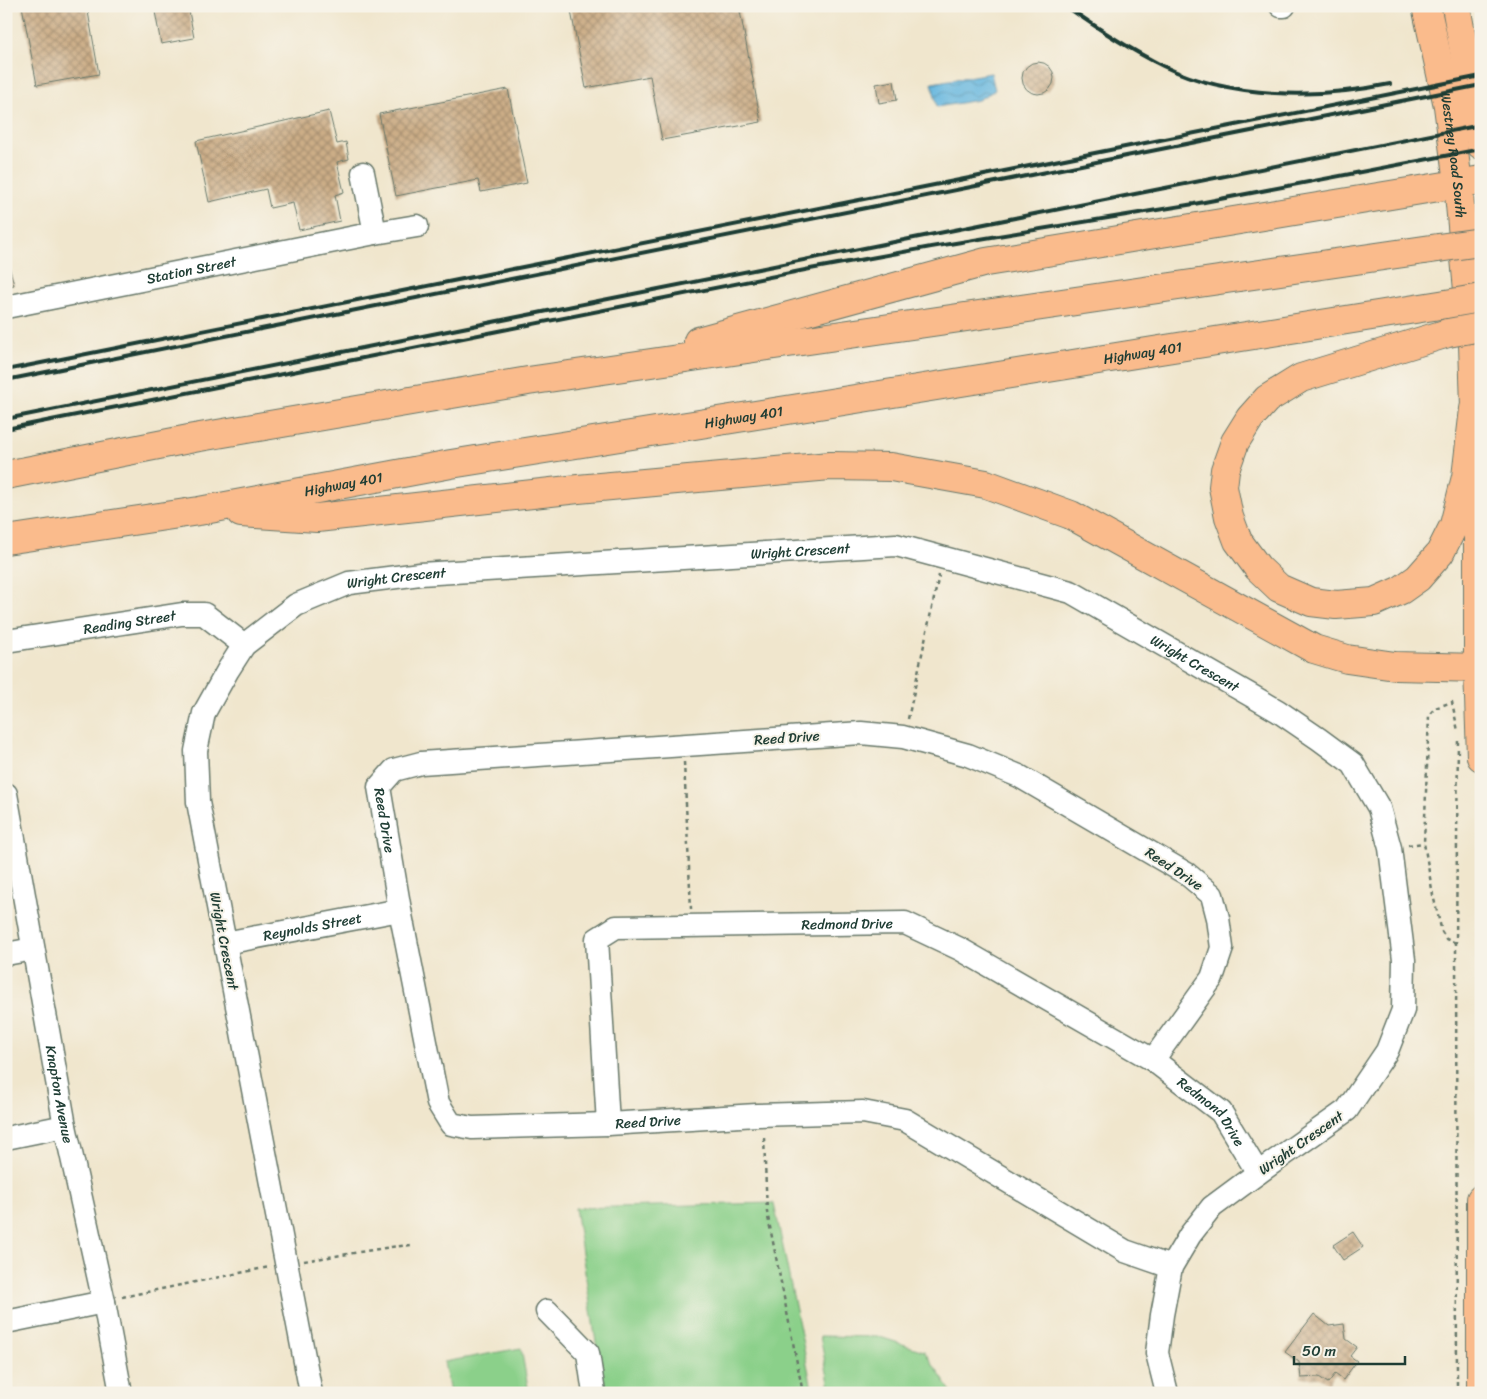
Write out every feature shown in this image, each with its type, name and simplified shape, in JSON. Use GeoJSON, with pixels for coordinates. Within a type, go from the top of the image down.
{"type":"FeatureCollection","features":[{"type":"Feature","properties":{"kind":"main road","name":"Westney Road South"},"geometry":{"type":"LineString","coordinates":[[1426,6],[1448,106],[1469,182],[1478,502],[1481,757]]}},
{"type":"Feature","properties":{"kind":"main road","name":"Westney Road South"},"geometry":{"type":"LineString","coordinates":[[1456,6],[1481,145]]}},
{"type":"Feature","properties":{"kind":"main road"},"geometry":{"type":"LineString","coordinates":[[528,381],[678,347],[986,262],[1469,182]]}},
{"type":"Feature","properties":{"kind":"main road"},"geometry":{"type":"LineString","coordinates":[[6,475],[194,438],[528,381],[1481,242]]}},
{"type":"Feature","properties":{"kind":"main road","name":"Highway 401"},"geometry":{"type":"LineString","coordinates":[[6,540],[199,511],[451,464],[1481,298]]}},
{"type":"Feature","properties":{"kind":"main road"},"geometry":{"type":"LineString","coordinates":[[1474,410],[1466,477],[1454,525],[1440,553],[1418,578],[1400,590],[1374,602],[1336,605],[1311,602],[1280,588],[1258,568],[1238,541],[1229,518],[1223,488],[1225,470],[1235,442],[1250,418],[1267,399],[1301,378],[1448,333],[1481,327]]}},
{"type":"Feature","properties":{"kind":"main road"},"geometry":{"type":"LineString","coordinates":[[199,511],[317,518],[578,489],[830,466],[891,467],[986,484],[1071,515],[1314,649],[1347,659],[1395,666],[1479,668]]}},
{"type":"Feature","properties":{"kind":"main road"},"geometry":{"type":"LineString","coordinates":[[1480,1393],[1481,1199]]}},
{"type":"Feature","properties":{"kind":"street"},"geometry":{"type":"LineString","coordinates":[[363,173],[375,233]]}},
{"type":"Feature","properties":{"kind":"street","name":"Station Street"},"geometry":{"type":"LineString","coordinates":[[6,306],[416,226]]}},
{"type":"Feature","properties":{"kind":"street","name":"Wright Crescent"},"geometry":{"type":"LineString","coordinates":[[311,1393],[198,802],[196,751],[204,713],[244,645],[296,605],[349,583],[420,574],[896,545],[1071,592],[1278,711],[1319,739],[1353,764],[1378,808],[1390,848],[1404,960],[1403,1010],[1387,1052],[1347,1110],[1212,1208],[1190,1235],[1171,1267],[1157,1353],[1166,1393]]}},
{"type":"Feature","properties":{"kind":"street","name":"Reading Street"},"geometry":{"type":"LineString","coordinates":[[6,642],[182,614],[204,614],[244,645]]}},
{"type":"Feature","properties":{"kind":"street","name":"Reed Drive"},"geometry":{"type":"LineString","coordinates":[[1153,1060],[1212,978],[1222,948],[1218,918],[1212,895],[1187,874],[1020,776],[968,755],[904,737],[861,733],[421,762],[394,770],[379,787],[400,910],[438,1103],[451,1124],[472,1128],[608,1124],[757,1115],[863,1112],[905,1120],[1125,1251],[1171,1267]]}},
{"type":"Feature","properties":{"kind":"street","name":"Knapton Avenue"},"geometry":{"type":"LineString","coordinates":[[6,794],[65,1126],[113,1299],[121,1393]]}},
{"type":"Feature","properties":{"kind":"street","name":"Reynolds Street"},"geometry":{"type":"LineString","coordinates":[[225,943],[400,910]]}},
{"type":"Feature","properties":{"kind":"street","name":"Redmond Drive"},"geometry":{"type":"LineString","coordinates":[[608,1124],[597,939],[616,927],[905,923],[960,949],[1153,1060],[1221,1112],[1258,1173]]}},
{"type":"Feature","properties":{"kind":"street"},"geometry":{"type":"LineString","coordinates":[[6,954],[33,948]]}},
{"type":"Feature","properties":{"kind":"street"},"geometry":{"type":"LineString","coordinates":[[6,1138],[65,1126]]}},
{"type":"Feature","properties":{"kind":"street"},"geometry":{"type":"LineString","coordinates":[[6,1322],[113,1299]]}},
{"type":"Feature","properties":{"kind":"street"},"geometry":{"type":"LineString","coordinates":[[547,1311],[588,1353],[594,1393]]}},
{"type":"Feature","properties":{"kind":"path"},"geometry":{"type":"LineString","coordinates":[[904,737],[939,576],[940,558]]}},
{"type":"Feature","properties":{"kind":"path"},"geometry":{"type":"LineString","coordinates":[[1456,943],[1446,938],[1442,932],[1424,843],[1429,715],[1435,708],[1452,702],[1458,732],[1456,943],[1457,1393]]}},
{"type":"Feature","properties":{"kind":"path"},"geometry":{"type":"LineString","coordinates":[[683,745],[691,910]]}},
{"type":"Feature","properties":{"kind":"path"},"geometry":{"type":"LineString","coordinates":[[764,1138],[767,1212],[802,1393]]}},
{"type":"Feature","properties":{"kind":"path"},"geometry":{"type":"LineString","coordinates":[[113,1299],[286,1264],[411,1245]]}},
{"type":"Feature","properties":{"kind":"green space"},"geometry":{"type":"Polygon","coordinates":[[[774,1203],[813,1393],[604,1393],[575,1208],[774,1203]]]}},
{"type":"Feature","properties":{"kind":"green space"},"geometry":{"type":"Polygon","coordinates":[[[820,1336],[880,1337],[924,1351],[952,1393],[831,1393],[820,1336]]]}},
{"type":"Feature","properties":{"kind":"green space"},"geometry":{"type":"Polygon","coordinates":[[[521,1348],[529,1393],[450,1393],[444,1362],[521,1348]]]}},
{"type":"Feature","properties":{"kind":"water"},"geometry":{"type":"Polygon","coordinates":[[[991,73],[995,90],[978,100],[937,107],[932,83],[991,73]]]}},
{"type":"Feature","properties":{"kind":"building"},"geometry":{"type":"Polygon","coordinates":[[[22,6],[87,6],[99,74],[37,85],[22,6]]]}},
{"type":"Feature","properties":{"kind":"building"},"geometry":{"type":"Polygon","coordinates":[[[154,6],[188,6],[194,38],[161,44],[154,6]]]}},
{"type":"Feature","properties":{"kind":"building"},"geometry":{"type":"Polygon","coordinates":[[[570,6],[739,6],[761,122],[662,140],[650,76],[586,88],[570,6]]]}},
{"type":"Feature","properties":{"kind":"building"},"geometry":{"type":"Polygon","coordinates":[[[1038,62],[1050,66],[1054,78],[1050,90],[1038,94],[1026,90],[1022,78],[1026,66],[1038,62]]]}},
{"type":"Feature","properties":{"kind":"building"},"geometry":{"type":"Polygon","coordinates":[[[894,81],[897,100],[879,103],[876,84],[894,81]]]}},
{"type":"Feature","properties":{"kind":"building"},"geometry":{"type":"Polygon","coordinates":[[[508,89],[527,183],[481,192],[478,180],[396,196],[379,114],[508,89]]]}},
{"type":"Feature","properties":{"kind":"building"},"geometry":{"type":"Polygon","coordinates":[[[329,111],[337,144],[346,142],[349,159],[337,162],[344,192],[335,195],[340,221],[299,230],[293,203],[270,208],[266,189],[209,202],[196,141],[329,111]]]}},
{"type":"Feature","properties":{"kind":"building"},"geometry":{"type":"Polygon","coordinates":[[[6,255],[14,285],[6,287],[6,255]]]}},
{"type":"Feature","properties":{"kind":"building"},"geometry":{"type":"Polygon","coordinates":[[[1353,1232],[1363,1247],[1343,1260],[1333,1245],[1353,1232]]]}},
{"type":"Feature","properties":{"kind":"building"},"geometry":{"type":"Polygon","coordinates":[[[1314,1314],[1329,1326],[1344,1324],[1346,1339],[1357,1347],[1350,1356],[1357,1361],[1343,1380],[1335,1374],[1328,1383],[1319,1377],[1301,1378],[1299,1362],[1285,1352],[1314,1314]]]}},
{"type":"Feature","properties":{"kind":"railway"},"geometry":{"type":"LineString","coordinates":[[1066,6],[1113,38],[1163,66],[1189,77],[1217,85],[1245,90],[1304,94],[1362,89],[1390,84]]}},
{"type":"Feature","properties":{"kind":"railway"},"geometry":{"type":"LineString","coordinates":[[6,370],[1481,76]]}},
{"type":"Feature","properties":{"kind":"railway"},"geometry":{"type":"LineString","coordinates":[[6,380],[1481,85]]}},
{"type":"Feature","properties":{"kind":"railway"},"geometry":{"type":"LineString","coordinates":[[6,419],[1481,125]]}},
{"type":"Feature","properties":{"kind":"railway"},"geometry":{"type":"LineString","coordinates":[[6,429],[810,269],[1194,204],[1481,149]]}}]}
